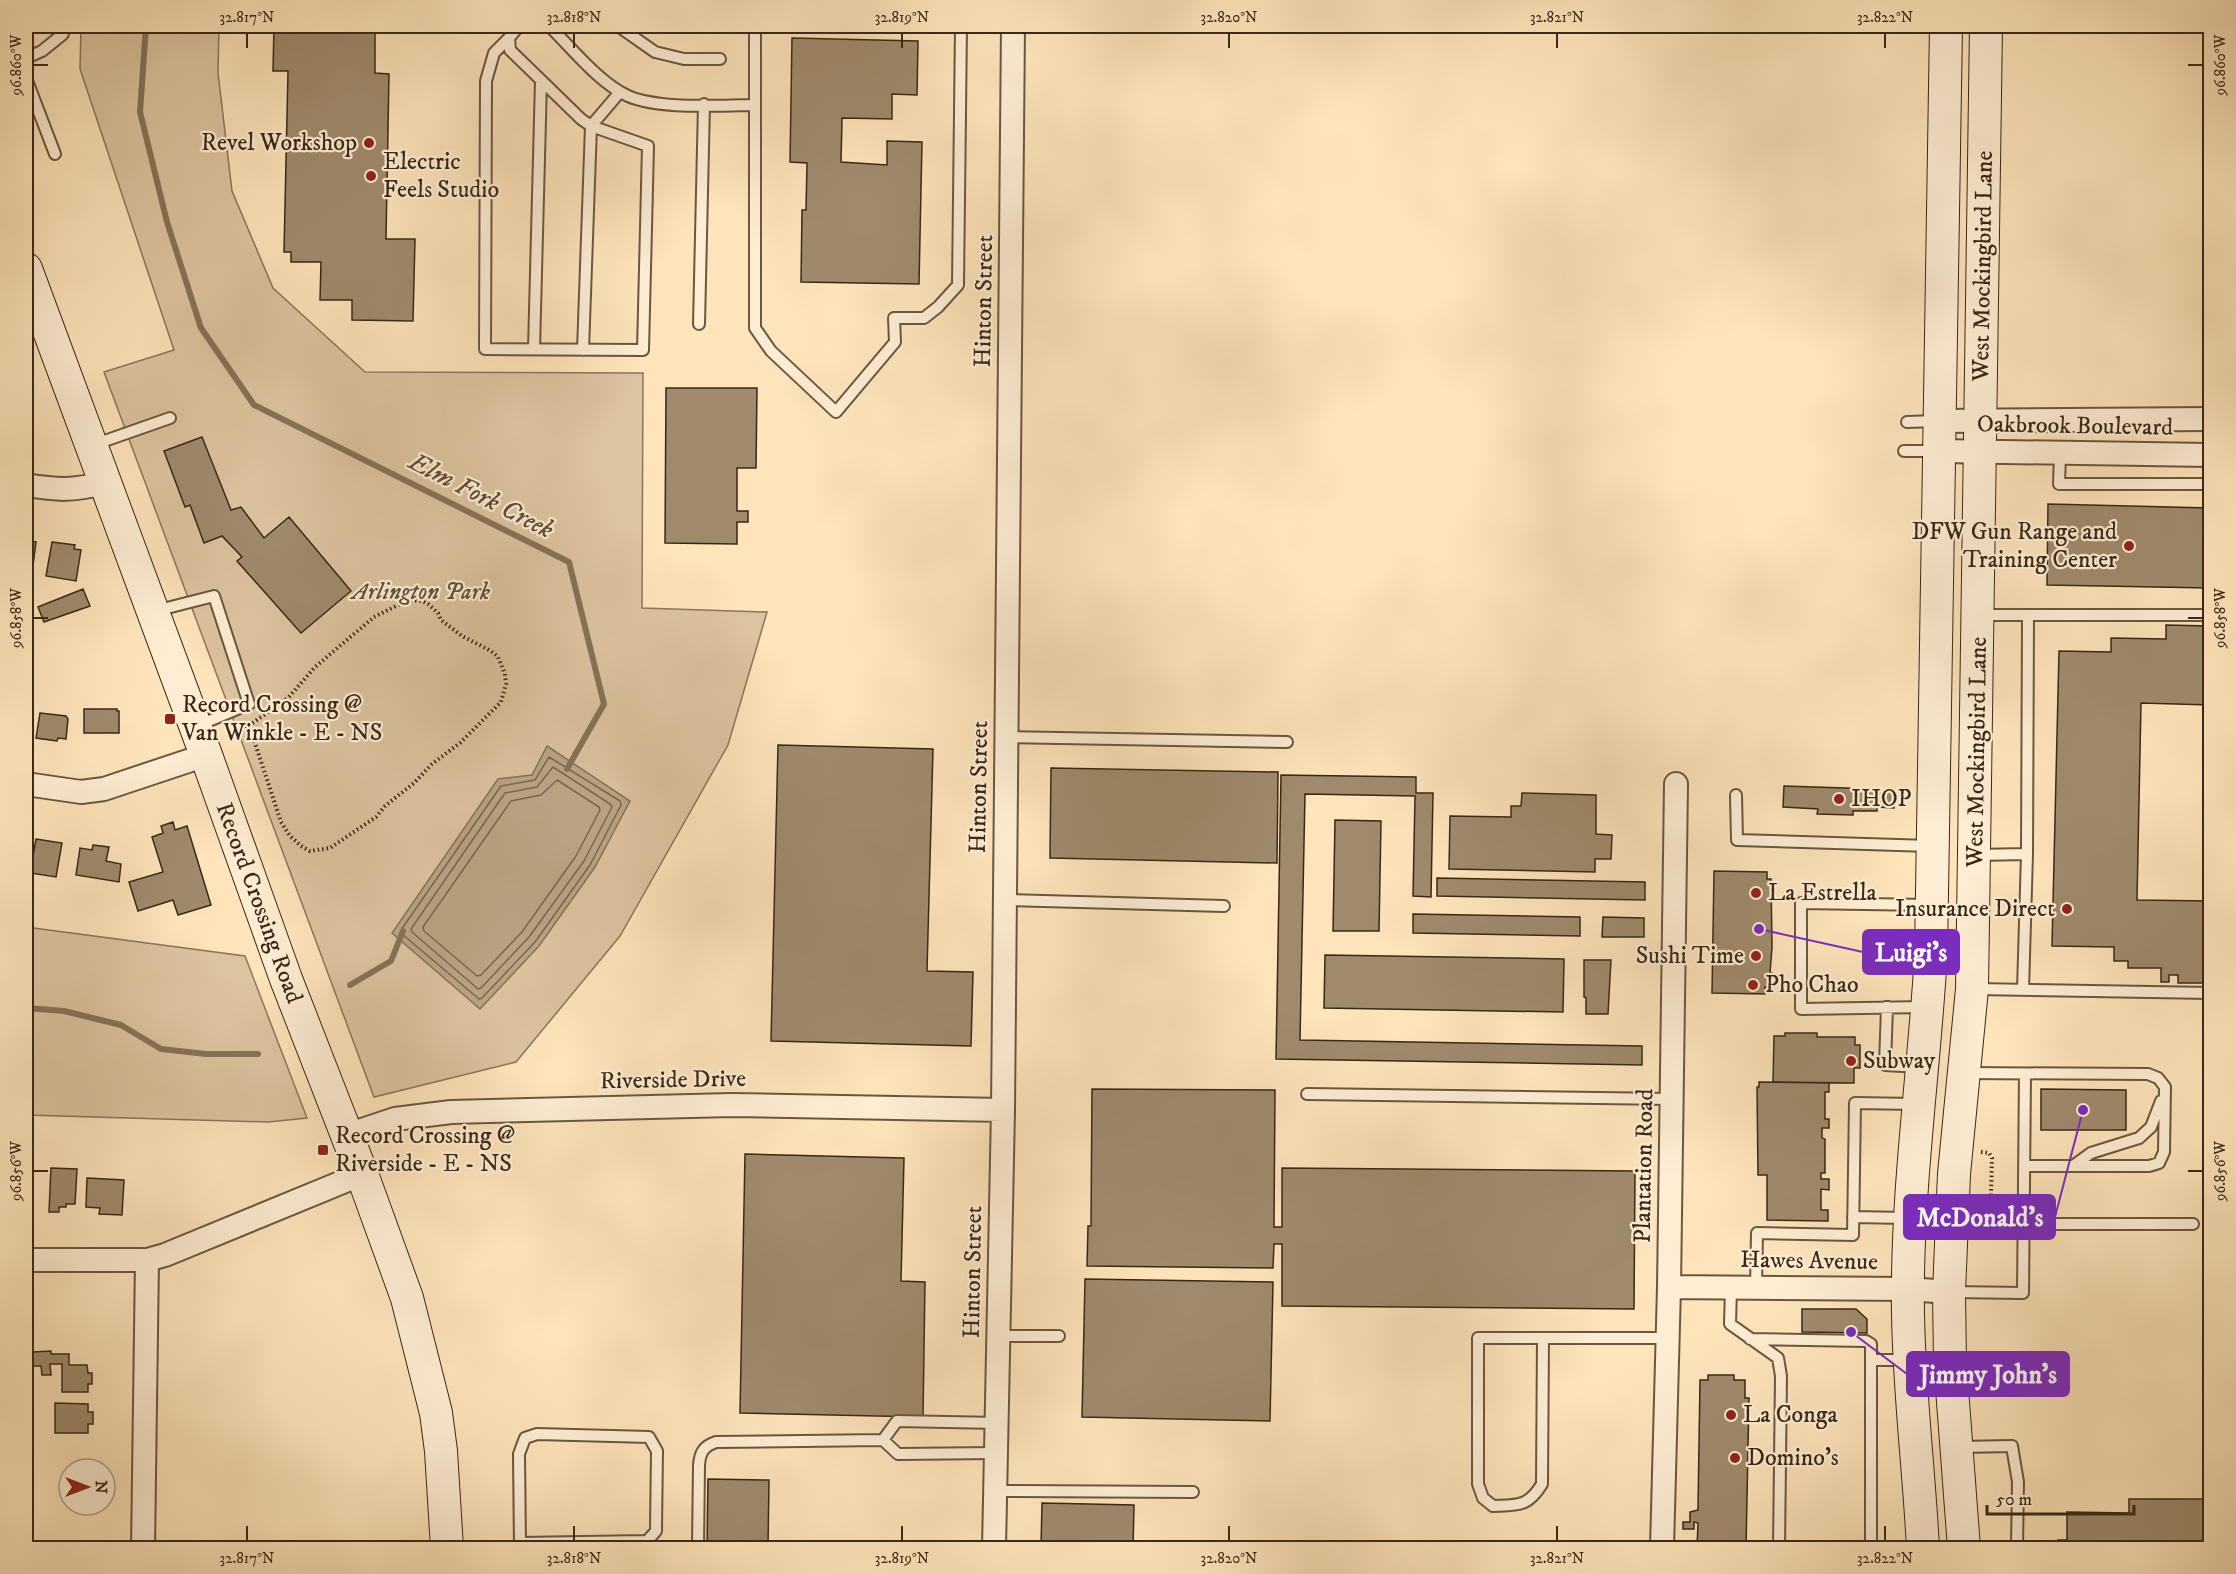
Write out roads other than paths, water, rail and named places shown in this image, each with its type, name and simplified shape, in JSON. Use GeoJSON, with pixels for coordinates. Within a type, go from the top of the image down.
{"type":"FeatureCollection","features":[{"type":"Feature","properties":{"kind":"main road","name":"West Mockingbird Lane"},"geometry":{"type":"LineString","coordinates":[[1923,1548],[1910,1360],[1908,1289],[1919,1105],[1928,1007],[1932,905],[1946,26]]}},
{"type":"Feature","properties":{"kind":"main road","name":"West Mockingbird Lane"},"geometry":{"type":"LineString","coordinates":[[1964,1548],[1950,1362],[1949,1292],[1954,1174],[1972,989],[1976,855],[1980,452],[1990,128],[1986,26]]}},
{"type":"Feature","properties":{"kind":"main road","name":"Record Crossing Road"},"geometry":{"type":"LineString","coordinates":[[26,269],[286,979],[362,1174],[407,1298],[433,1401],[441,1451],[447,1548]]}},
{"type":"Feature","properties":{"kind":"main road"},"geometry":{"type":"LineString","coordinates":[[1933,850],[1976,855]]}},
{"type":"Feature","properties":{"kind":"street","name":"Hinton Street"},"geometry":{"type":"LineString","coordinates":[[994,1548],[1003,1110],[1013,26]]}},
{"type":"Feature","properties":{"kind":"street","name":"Oakbrook Boulevard"},"geometry":{"type":"LineString","coordinates":[[1940,436],[1981,420],[2211,419]]}},
{"type":"Feature","properties":{"kind":"street","name":"Oakbrook Boulevard"},"geometry":{"type":"LineString","coordinates":[[1940,436],[1980,452],[2211,454]]}},
{"type":"Feature","properties":{"kind":"street"},"geometry":{"type":"LineString","coordinates":[[26,485],[58,490],[78,490],[104,483]]}},
{"type":"Feature","properties":{"kind":"street"},"geometry":{"type":"LineString","coordinates":[[26,784],[81,792],[104,789],[200,741]]}},
{"type":"Feature","properties":{"kind":"street","name":"Plantation Road"},"geometry":{"type":"LineString","coordinates":[[1662,1548],[1669,1287],[1676,780]]}},
{"type":"Feature","properties":{"kind":"street","name":"Riverside Drive"},"geometry":{"type":"LineString","coordinates":[[347,1135],[395,1119],[451,1112],[732,1105],[1003,1110]]}},
{"type":"Feature","properties":{"kind":"street"},"geometry":{"type":"LineString","coordinates":[[26,1260],[147,1260],[165,1255],[362,1174]]}},
{"type":"Feature","properties":{"kind":"street"},"geometry":{"type":"LineString","coordinates":[[142,1548],[147,1260]]}},
{"type":"Feature","properties":{"kind":"street","name":"Hawes Avenue"},"geometry":{"type":"LineString","coordinates":[[1669,1287],[1908,1289],[1949,1292]]}},
{"type":"Feature","properties":{"kind":"lane"},"geometry":{"type":"LineString","coordinates":[[26,58],[42,51],[63,33],[63,26]]}},
{"type":"Feature","properties":{"kind":"lane"},"geometry":{"type":"LineString","coordinates":[[509,38],[510,50],[581,119],[591,126],[648,146],[643,350],[485,349],[486,81],[494,53],[519,26]]}},
{"type":"Feature","properties":{"kind":"lane"},"geometry":{"type":"LineString","coordinates":[[549,26],[601,78],[620,92],[646,102],[755,105]]}},
{"type":"Feature","properties":{"kind":"lane"},"geometry":{"type":"LineString","coordinates":[[618,26],[655,52],[684,59],[720,59]]}},
{"type":"Feature","properties":{"kind":"lane"},"geometry":{"type":"LineString","coordinates":[[755,26],[755,328],[771,351],[836,412],[895,342],[894,318],[924,318],[938,307],[958,285],[961,26]]}},
{"type":"Feature","properties":{"kind":"lane"},"geometry":{"type":"LineString","coordinates":[[26,78],[55,154]]}},
{"type":"Feature","properties":{"kind":"lane"},"geometry":{"type":"LineString","coordinates":[[534,349],[541,81]]}},
{"type":"Feature","properties":{"kind":"lane"},"geometry":{"type":"LineString","coordinates":[[583,350],[591,126],[620,92]]}},
{"type":"Feature","properties":{"kind":"lane"},"geometry":{"type":"LineString","coordinates":[[699,324],[704,104]]}},
{"type":"Feature","properties":{"kind":"lane"},"geometry":{"type":"LineString","coordinates":[[90,446],[170,418]]}},
{"type":"Feature","properties":{"kind":"lane"},"geometry":{"type":"LineString","coordinates":[[1907,422],[1940,436]]}},
{"type":"Feature","properties":{"kind":"lane"},"geometry":{"type":"LineString","coordinates":[[1904,451],[1940,436]]}},
{"type":"Feature","properties":{"kind":"lane"},"geometry":{"type":"LineString","coordinates":[[2060,453],[2059,484],[2211,484]]}},
{"type":"Feature","properties":{"kind":"lane"},"geometry":{"type":"LineString","coordinates":[[152,612],[214,596],[249,704],[200,741]]}},
{"type":"Feature","properties":{"kind":"lane"},"geometry":{"type":"LineString","coordinates":[[1978,615],[2211,615]]}},
{"type":"Feature","properties":{"kind":"lane"},"geometry":{"type":"LineString","coordinates":[[2023,990],[2027,855],[2028,615]]}},
{"type":"Feature","properties":{"kind":"lane"},"geometry":{"type":"LineString","coordinates":[[1006,738],[1287,742]]}},
{"type":"Feature","properties":{"kind":"lane"},"geometry":{"type":"LineString","coordinates":[[1736,795],[1737,840],[1933,850]]}},
{"type":"Feature","properties":{"kind":"lane"},"geometry":{"type":"LineString","coordinates":[[1976,855],[2027,855]]}},
{"type":"Feature","properties":{"kind":"lane"},"geometry":{"type":"LineString","coordinates":[[1005,900],[1224,906]]}},
{"type":"Feature","properties":{"kind":"lane"},"geometry":{"type":"LineString","coordinates":[[1928,1007],[1801,1009],[1801,903],[1932,905]]}},
{"type":"Feature","properties":{"kind":"lane"},"geometry":{"type":"LineString","coordinates":[[1972,989],[2211,993]]}},
{"type":"Feature","properties":{"kind":"lane"},"geometry":{"type":"LineString","coordinates":[[1887,1007],[1885,1065],[1923,1067]]}},
{"type":"Feature","properties":{"kind":"lane"},"geometry":{"type":"LineString","coordinates":[[1965,1073],[2148,1074],[2158,1078],[2165,1087],[2164,1152],[2159,1163],[2149,1166],[2024,1166]]}},
{"type":"Feature","properties":{"kind":"lane"},"geometry":{"type":"LineString","coordinates":[[1949,1292],[2023,1293],[2025,1074]]}},
{"type":"Feature","properties":{"kind":"lane"},"geometry":{"type":"LineString","coordinates":[[1307,1094],[1672,1099]]}},
{"type":"Feature","properties":{"kind":"lane"},"geometry":{"type":"LineString","coordinates":[[2073,1166],[2091,1153],[2139,1138],[2151,1127],[2164,1094]]}},
{"type":"Feature","properties":{"kind":"lane"},"geometry":{"type":"LineString","coordinates":[[1756,1288],[1757,1233],[1853,1235],[1855,1103],[1919,1105]]}},
{"type":"Feature","properties":{"kind":"lane"},"geometry":{"type":"LineString","coordinates":[[1853,1216],[1911,1218]]}},
{"type":"Feature","properties":{"kind":"lane"},"geometry":{"type":"LineString","coordinates":[[2023,1224],[2193,1224]]}},
{"type":"Feature","properties":{"kind":"lane"},"geometry":{"type":"LineString","coordinates":[[1731,1288],[1730,1324],[1778,1358],[1781,1376],[1779,1548]]}},
{"type":"Feature","properties":{"kind":"lane"},"geometry":{"type":"LineString","coordinates":[[998,1336],[1059,1336]]}},
{"type":"Feature","properties":{"kind":"lane"},"geometry":{"type":"LineString","coordinates":[[1542,1339],[1542,1484],[1534,1497],[1519,1505],[1493,1506],[1483,1498],[1478,1484],[1478,1338],[1668,1338]]}},
{"type":"Feature","properties":{"kind":"lane"},"geometry":{"type":"LineString","coordinates":[[1749,1339],[1866,1341],[1871,1344],[1870,1548]]}},
{"type":"Feature","properties":{"kind":"lane"},"geometry":{"type":"LineString","coordinates":[[1871,1360],[1910,1360]]}},
{"type":"Feature","properties":{"kind":"lane"},"geometry":{"type":"LineString","coordinates":[[883,1440],[897,1421],[997,1423]]}},
{"type":"Feature","properties":{"kind":"lane"},"geometry":{"type":"LineString","coordinates":[[537,1434],[649,1437],[657,1450],[656,1531],[647,1541],[520,1546],[519,1454],[525,1438],[537,1434]]}},
{"type":"Feature","properties":{"kind":"lane"},"geometry":{"type":"LineString","coordinates":[[698,1548],[700,1455],[707,1445],[716,1442],[883,1440],[898,1454],[996,1453]]}},
{"type":"Feature","properties":{"kind":"lane"},"geometry":{"type":"LineString","coordinates":[[1958,1448],[2012,1446],[2018,1482],[2017,1548]]}},
{"type":"Feature","properties":{"kind":"lane"},"geometry":{"type":"LineString","coordinates":[[995,1491],[1193,1492]]}},
{"type":"Feature","properties":{"kind":"water"},"geometry":{"type":"Polygon","coordinates":[[[547,746],[630,801],[595,867],[539,946],[480,1009],[392,933],[498,779],[532,775],[547,746]]]}},
{"type":"Feature","properties":{"kind":"waterway","name":"Elm Fork Creek"},"geometry":{"type":"LineString","coordinates":[[146,26],[140,112],[167,222],[201,328],[254,405],[569,562],[604,704],[567,769]]}},
{"type":"Feature","properties":{"kind":"waterway","name":"Elm Fork Creek"},"geometry":{"type":"LineString","coordinates":[[350,985],[391,961],[403,931]]}},
{"type":"Feature","properties":{"kind":"waterway","name":"Elm Fork Creek"},"geometry":{"type":"LineString","coordinates":[[26,1008],[64,1011],[121,1025],[161,1049],[206,1054],[258,1054]]}},
{"type":"Feature","properties":{"kind":"place","name":"Revel Workshop"},"geometry":{"type":"Point","coordinates":[369,143]}},
{"type":"Feature","properties":{"kind":"place","name":"Electric Feels Studio"},"geometry":{"type":"Point","coordinates":[371,176]}},
{"type":"Feature","properties":{"kind":"place","name":"DFW Gun Range and Training Center"},"geometry":{"type":"Point","coordinates":[2129,546]}},
{"type":"Feature","properties":{"kind":"place","name":"Record Crossing @ Van Winkle - E - NS"},"geometry":{"type":"Point","coordinates":[170,719]}},
{"type":"Feature","properties":{"kind":"place","name":"IHOP"},"geometry":{"type":"Point","coordinates":[1839,799]}},
{"type":"Feature","properties":{"kind":"place","name":"La Estrella"},"geometry":{"type":"Point","coordinates":[1756,893]}},
{"type":"Feature","properties":{"kind":"place","name":"Insurance Direct"},"geometry":{"type":"Point","coordinates":[2067,909]}},
{"type":"Feature","properties":{"kind":"place","name":"Luigi's"},"geometry":{"type":"Point","coordinates":[1759,929]}},
{"type":"Feature","properties":{"kind":"place","name":"Sushi Time"},"geometry":{"type":"Point","coordinates":[1756,956]}},
{"type":"Feature","properties":{"kind":"place","name":"Pho Chao"},"geometry":{"type":"Point","coordinates":[1753,985]}},
{"type":"Feature","properties":{"kind":"place","name":"Subway"},"geometry":{"type":"Point","coordinates":[1851,1061]}},
{"type":"Feature","properties":{"kind":"place","name":"McDonald's"},"geometry":{"type":"Point","coordinates":[2083,1110]}},
{"type":"Feature","properties":{"kind":"place","name":"Record Crossing @ Riverside - E - NS"},"geometry":{"type":"Point","coordinates":[323,1150]}},
{"type":"Feature","properties":{"kind":"place","name":"Jimmy John's"},"geometry":{"type":"Point","coordinates":[1851,1332]}},
{"type":"Feature","properties":{"kind":"place","name":"La Conga"},"geometry":{"type":"Point","coordinates":[1731,1415]}},
{"type":"Feature","properties":{"kind":"place","name":"Domino's"},"geometry":{"type":"Point","coordinates":[1735,1458]}},
{"type":"Feature","properties":{"kind":"park label","name":"Arlington Park"},"geometry":{"type":"Point","coordinates":[421,592]}}]}
